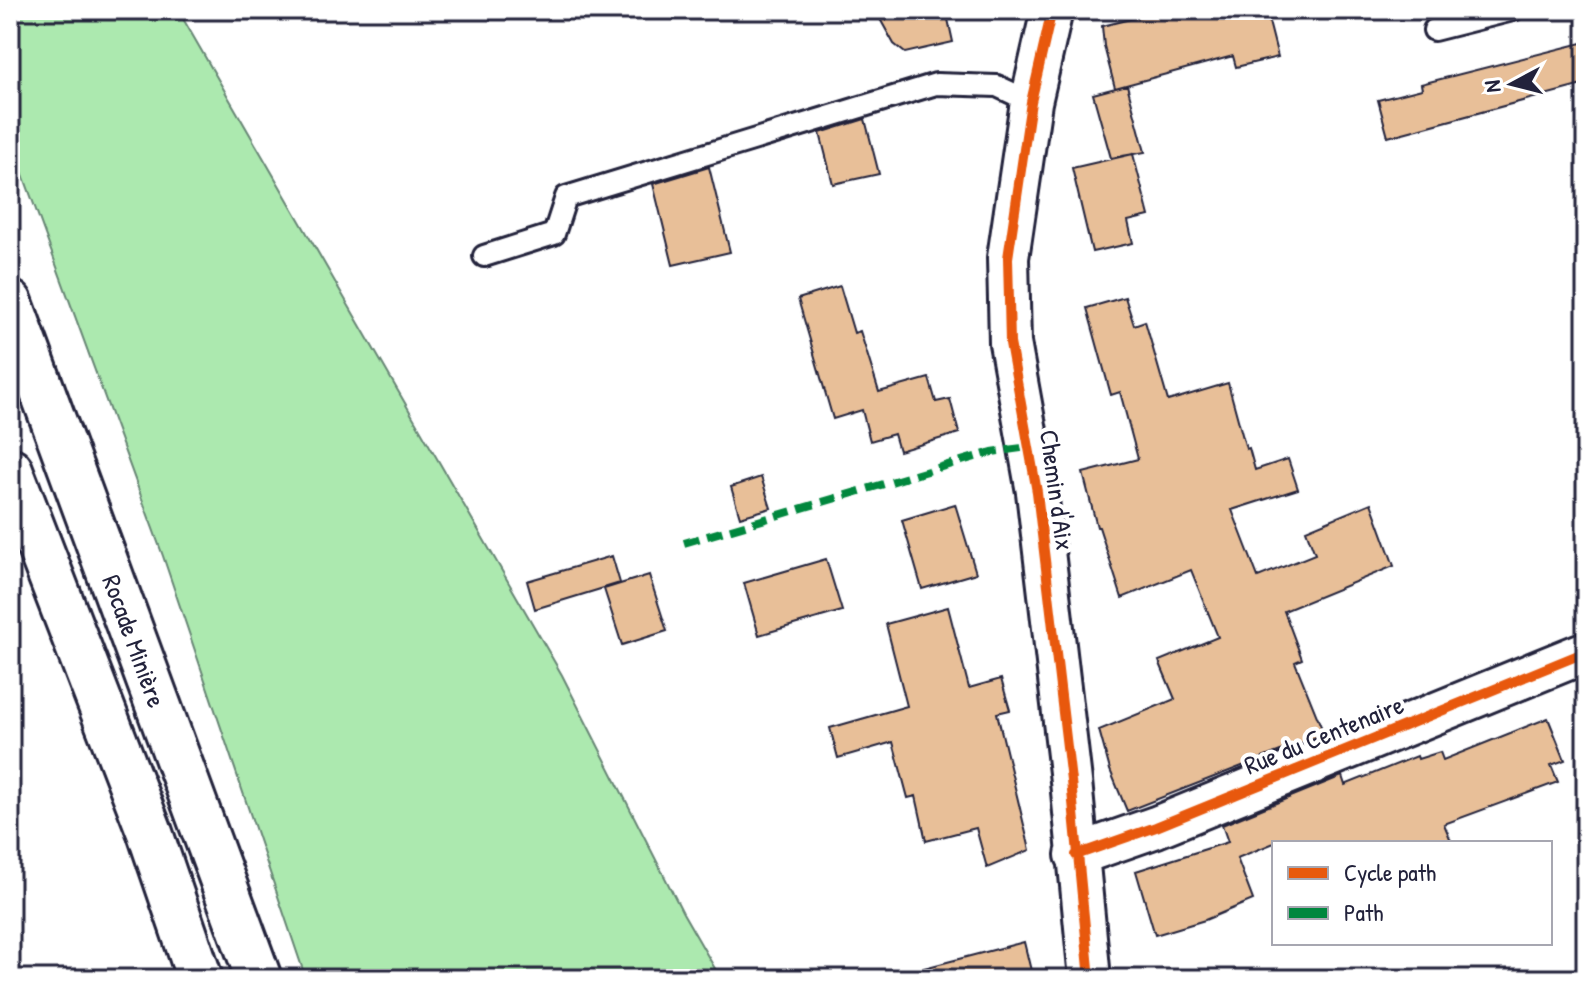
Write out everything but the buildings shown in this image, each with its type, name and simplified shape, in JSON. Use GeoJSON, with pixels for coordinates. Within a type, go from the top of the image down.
{"type":"FeatureCollection","features":[{"type":"Feature","properties":{"kind":"highway","name":"Rocade Minière"},"geometry":{"type":"LineString","coordinates":[[10,303],[259,979]]}},
{"type":"Feature","properties":{"kind":"highway","name":"Rocade Minière"},"geometry":{"type":"LineString","coordinates":[[10,470],[149,830],[200,979]]}},
{"type":"Feature","properties":{"kind":"street","name":"Chemin d'Aix"},"geometry":{"type":"LineString","coordinates":[[1052,10],[1031,102],[1008,258],[1010,343],[1037,492],[1071,781],[1090,979]]}},
{"type":"Feature","properties":{"kind":"street","name":"Rue du Centenaire"},"geometry":{"type":"LineString","coordinates":[[1076,855],[1156,827],[1586,652]]}},
{"type":"Feature","properties":{"kind":"lane"},"geometry":{"type":"LineString","coordinates":[[1434,30],[1513,10]]}},
{"type":"Feature","properties":{"kind":"lane"},"geometry":{"type":"LineString","coordinates":[[484,256],[554,234],[566,197],[936,84],[997,86],[1031,102]]}},
{"type":"Feature","properties":{"kind":"green space"},"geometry":{"type":"Polygon","coordinates":[[[10,10],[178,10],[562,675],[683,913],[721,979],[306,979],[163,556],[10,139],[10,10]]]}},
{"type":"Feature","properties":{"kind":"marked path"},"geometry":{"type":"LineString","coordinates":[[684,543],[992,452],[1029,447]]}},
{"type":"Feature","properties":{"kind":"cycle path"},"geometry":{"type":"LineString","coordinates":[[1052,10],[1031,102],[1008,258],[1010,343],[1037,492],[1071,781],[1090,979]]}},
{"type":"Feature","properties":{"kind":"cycle path"},"geometry":{"type":"LineString","coordinates":[[1076,855],[1156,827],[1586,652]]}}]}
